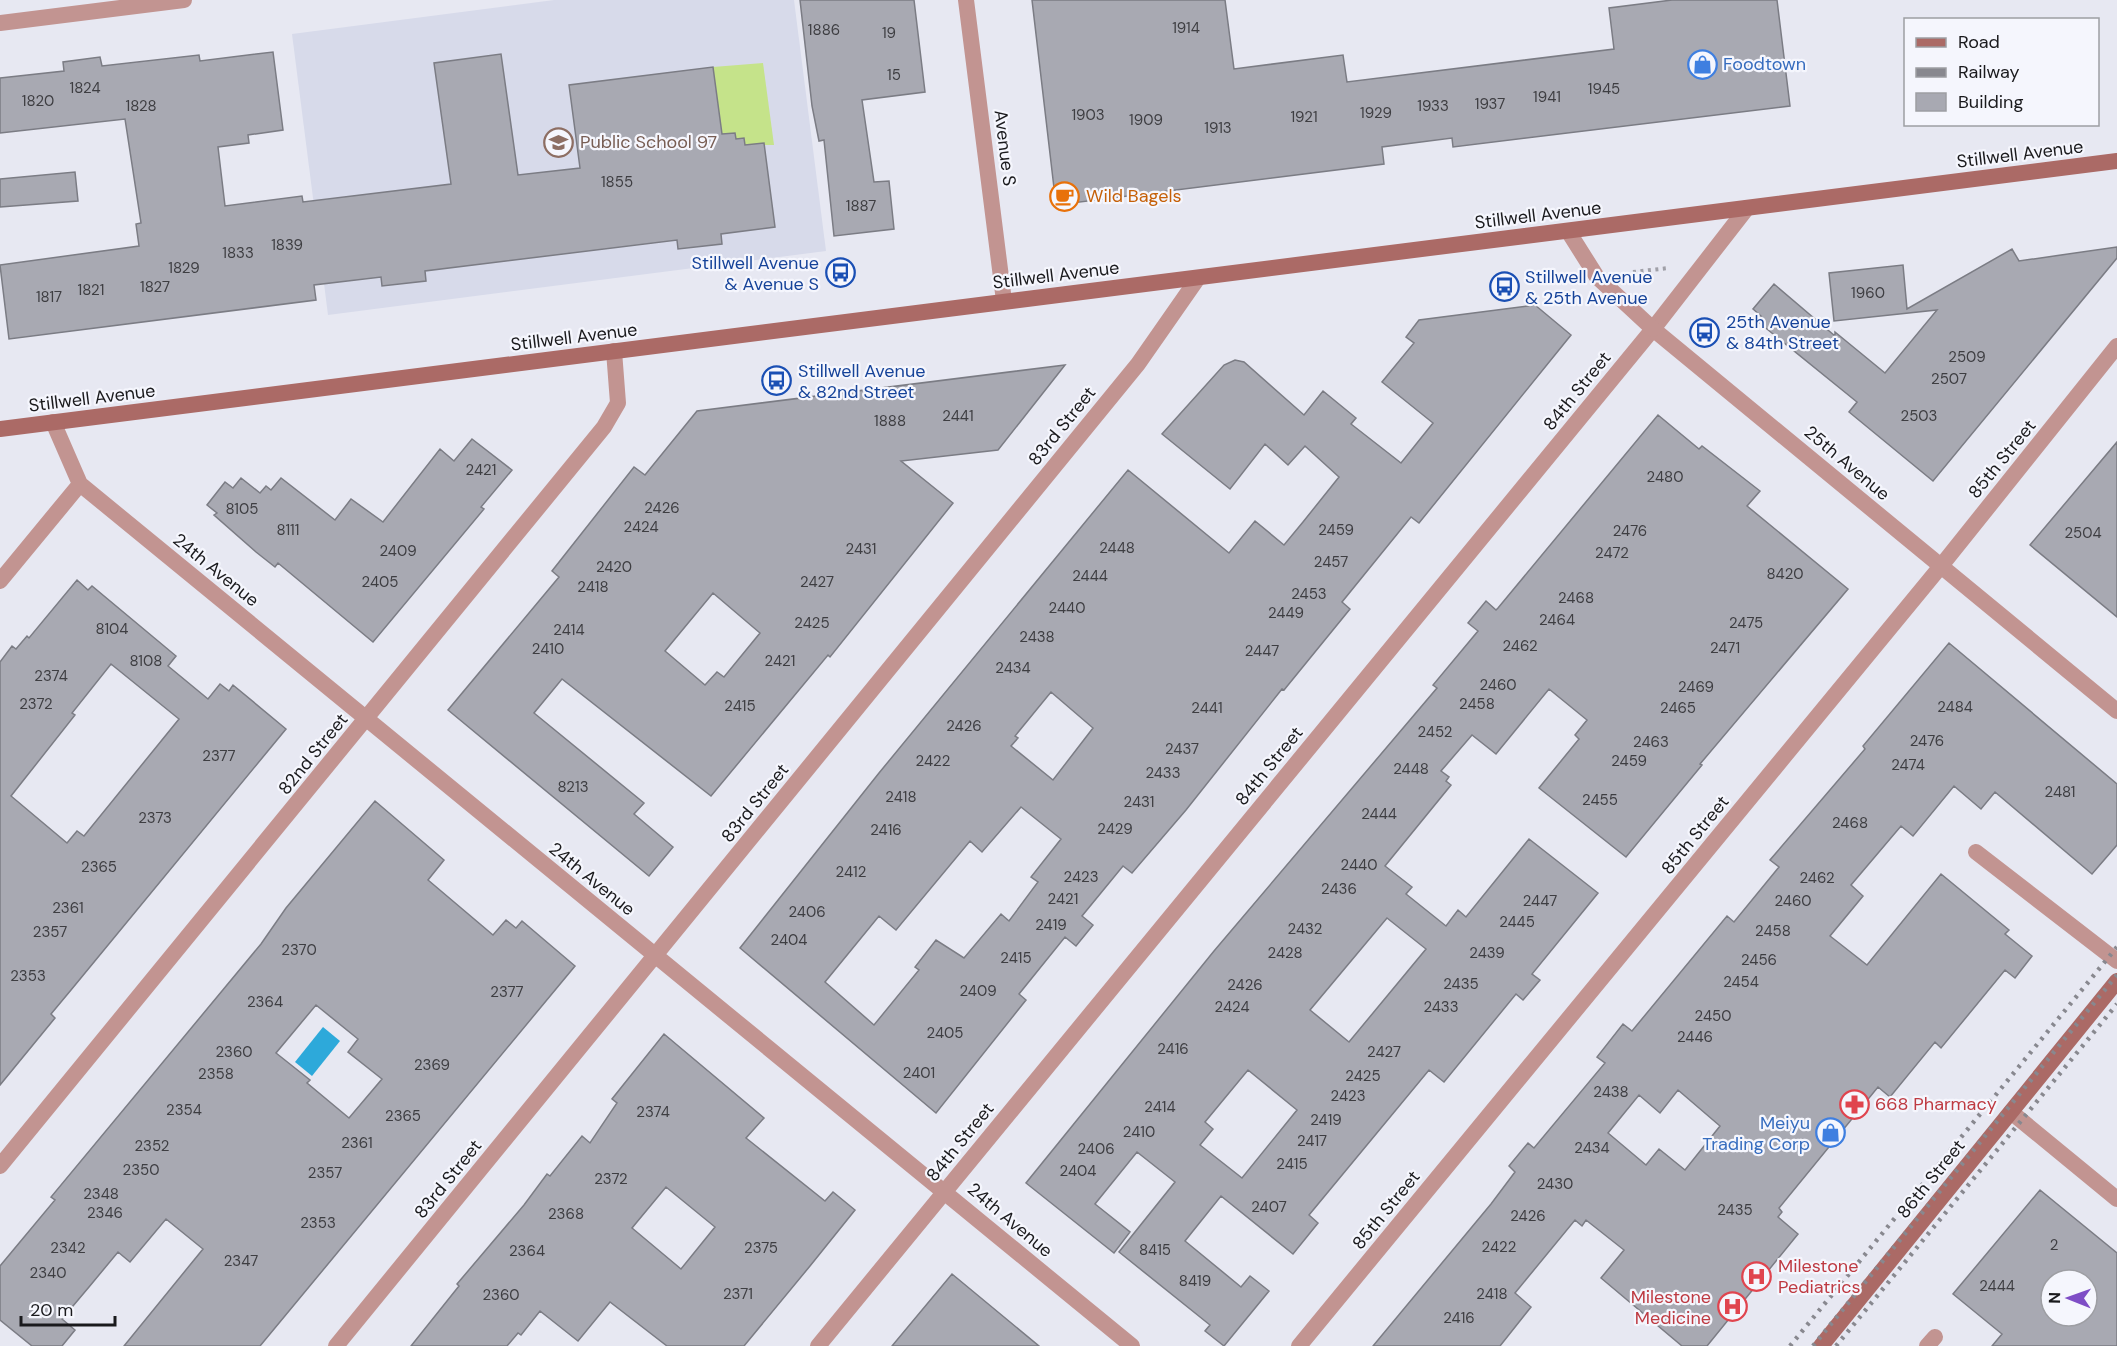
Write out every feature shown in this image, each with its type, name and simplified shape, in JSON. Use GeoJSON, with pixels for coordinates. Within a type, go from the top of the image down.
{"type":"FeatureCollection","features":[{"type":"Feature","properties":{"kind":"main road","name":"Stillwell Avenue"},"geometry":{"type":"LineString","coordinates":[[0,429],[2117,161]]}},
{"type":"Feature","properties":{"kind":"main road","name":"86th Street"},"geometry":{"type":"LineString","coordinates":[[1821,1346],[2117,981]]}},
{"type":"Feature","properties":{"kind":"street"},"geometry":{"type":"LineString","coordinates":[[0,23],[184,0]]}},
{"type":"Feature","properties":{"kind":"street","name":"Avenue S"},"geometry":{"type":"LineString","coordinates":[[966,0],[1004,301]]}},
{"type":"Feature","properties":{"kind":"street","name":"84th Street"},"geometry":{"type":"LineString","coordinates":[[818,1346],[1653,329],[1747,208]]}},
{"type":"Feature","properties":{"kind":"street","name":"25th Avenue"},"geometry":{"type":"LineString","coordinates":[[1568,231],[1597,277],[1653,329],[2117,711]]}},
{"type":"Feature","properties":{"kind":"street","name":"83rd Street"},"geometry":{"type":"LineString","coordinates":[[336,1346],[656,957],[1138,363],[1198,278]]}},
{"type":"Feature","properties":{"kind":"street","name":"85th Street"},"geometry":{"type":"LineString","coordinates":[[1299,1346],[1941,566],[2117,346]]}},
{"type":"Feature","properties":{"kind":"street","name":"82nd Street"},"geometry":{"type":"LineString","coordinates":[[0,1166],[367,720],[604,427],[618,403],[614,351]]}},
{"type":"Feature","properties":{"kind":"street","name":"24th Avenue"},"geometry":{"type":"LineString","coordinates":[[53,422],[80,484],[945,1191],[1131,1346]]}},
{"type":"Feature","properties":{"kind":"street"},"geometry":{"type":"LineString","coordinates":[[0,581],[80,484]]}},
{"type":"Feature","properties":{"kind":"street"},"geometry":{"type":"LineString","coordinates":[[1976,852],[2117,961]]}},
{"type":"Feature","properties":{"kind":"street"},"geometry":{"type":"LineString","coordinates":[[2011,1112],[2117,1199]]}},
{"type":"Feature","properties":{"kind":"path"},"geometry":{"type":"LineString","coordinates":[[1640,265],[1640,271]]}},
{"type":"Feature","properties":{"kind":"path"},"geometry":{"type":"LineString","coordinates":[[1633,272],[1668,268]]}},
{"type":"Feature","properties":{"kind":"shaded area","name":"Public School 97"},"geometry":{"type":"Polygon","coordinates":[[[554,0],[794,0],[826,251],[328,315],[292,34],[554,0]]]}},
{"type":"Feature","properties":{"kind":"green space"},"geometry":{"type":"Polygon","coordinates":[[[763,63],[774,145],[745,145],[722,134],[713,67],[763,63]]]}},
{"type":"Feature","properties":{"kind":"water"},"geometry":{"type":"Polygon","coordinates":[[[323,1027],[340,1041],[312,1076],[295,1062],[323,1027]]]}},
{"type":"Feature","properties":{"kind":"building"},"geometry":{"type":"Polygon","coordinates":[[[800,0],[914,0],[925,92],[862,100],[874,182],[889,181],[894,229],[834,236],[824,140],[819,141],[812,106],[800,0]]]}},
{"type":"Feature","properties":{"kind":"building"},"geometry":{"type":"Polygon","coordinates":[[[1032,0],[1225,0],[1234,69],[1343,55],[1347,82],[1614,49],[1609,8],[1672,0],[1777,0],[1790,106],[1453,147],[1452,138],[1382,147],[1384,164],[1056,205],[1032,0]]]}},
{"type":"Feature","properties":{"kind":"building"},"geometry":{"type":"Polygon","coordinates":[[[273,52],[283,130],[248,135],[249,143],[218,147],[225,206],[302,196],[303,202],[451,184],[434,63],[501,54],[518,175],[580,168],[569,85],[713,67],[722,134],[735,133],[736,139],[744,138],[745,145],[764,143],[775,227],[721,234],[722,244],[678,249],[677,240],[425,271],[426,281],[382,286],[381,277],[314,285],[316,300],[9,339],[0,265],[139,246],[136,224],[141,223],[125,119],[0,133],[0,78],[64,71],[63,62],[100,57],[102,66],[199,55],[200,61],[273,52]]]}},
{"type":"Feature","properties":{"kind":"building"},"geometry":{"type":"Polygon","coordinates":[[[75,172],[78,201],[0,207],[0,179],[75,172]]]}},
{"type":"Feature","properties":{"kind":"building"},"geometry":{"type":"Polygon","coordinates":[[[2117,247],[2117,258],[1933,481],[1849,412],[1857,402],[1757,321],[1761,316],[1753,309],[1774,284],[1835,336],[1835,332],[1885,373],[1937,310],[1834,321],[1829,273],[1903,265],[1907,309],[2012,249],[2019,261],[2117,247]]]}},
{"type":"Feature","properties":{"kind":"building"},"geometry":{"type":"Polygon","coordinates":[[[1535,305],[1571,335],[1419,523],[1411,517],[1342,602],[1350,609],[1284,690],[1282,689],[1186,810],[1132,873],[1123,866],[1082,916],[1093,925],[1076,946],[1065,937],[1019,994],[1026,1000],[936,1113],[740,948],[879,773],[1128,470],[1229,553],[1255,521],[1284,545],[1339,477],[1305,446],[1288,465],[1265,444],[1230,489],[1162,434],[1224,365],[1235,360],[1244,362],[1304,415],[1323,391],[1356,418],[1351,424],[1401,463],[1433,423],[1382,382],[1414,343],[1406,337],[1419,320],[1535,305]],[[1051,692],[1015,736],[1018,738],[1011,746],[1053,780],[1093,728],[1051,692]],[[1021,807],[982,852],[970,841],[896,930],[879,916],[825,982],[874,1025],[919,970],[915,967],[936,940],[964,958],[1001,914],[1009,921],[1038,882],[1031,877],[1061,839],[1021,807]]]}},
{"type":"Feature","properties":{"kind":"building"},"geometry":{"type":"Polygon","coordinates":[[[1065,365],[998,450],[901,461],[953,503],[830,657],[828,655],[711,796],[562,679],[534,713],[644,803],[634,814],[673,847],[649,876],[448,710],[559,577],[552,571],[634,467],[645,475],[697,411],[1065,365]],[[713,593],[665,651],[705,685],[717,672],[724,677],[760,633],[713,593]]]}},
{"type":"Feature","properties":{"kind":"building"},"geometry":{"type":"Polygon","coordinates":[[[1658,415],[1699,449],[1702,446],[1760,491],[1747,506],[1848,589],[1700,764],[1702,765],[1626,857],[1539,788],[1579,739],[1575,735],[1587,720],[1549,689],[1496,754],[1472,735],[1441,771],[1449,777],[1446,781],[1451,785],[1385,866],[1412,887],[1406,894],[1446,926],[1458,910],[1466,917],[1529,839],[1598,893],[1532,974],[1540,980],[1523,1000],[1516,994],[1444,1082],[1429,1070],[1309,1215],[1318,1223],[1293,1254],[1221,1196],[1185,1241],[1241,1287],[1250,1276],[1269,1291],[1224,1346],[1205,1331],[1210,1325],[1119,1252],[1175,1182],[1137,1152],[1095,1204],[1130,1232],[1114,1253],[1026,1183],[1214,951],[1437,688],[1433,685],[1478,631],[1468,623],[1486,601],[1496,610],[1658,415]],[[1387,918],[1310,1010],[1349,1042],[1426,949],[1387,918]],[[1248,1070],[1205,1122],[1213,1129],[1200,1145],[1242,1178],[1297,1110],[1248,1070]]]}},
{"type":"Feature","properties":{"kind":"building"},"geometry":{"type":"Polygon","coordinates":[[[472,439],[512,470],[481,507],[484,509],[373,642],[278,563],[275,567],[256,552],[214,515],[217,513],[207,505],[225,482],[233,488],[241,478],[260,493],[266,486],[271,490],[281,478],[335,520],[351,499],[383,522],[440,449],[454,461],[472,439]]]}},
{"type":"Feature","properties":{"kind":"building"},"geometry":{"type":"Polygon","coordinates":[[[2117,442],[2117,617],[2030,545],[2117,442]]]}},
{"type":"Feature","properties":{"kind":"building"},"geometry":{"type":"Polygon","coordinates":[[[77,580],[88,590],[92,586],[176,656],[168,666],[208,699],[220,684],[229,691],[233,685],[286,729],[51,1014],[55,1018],[0,1085],[0,662],[12,646],[16,649],[27,636],[29,638],[77,580]],[[111,664],[72,713],[75,715],[11,796],[67,843],[77,831],[84,836],[179,719],[111,664]]]}},
{"type":"Feature","properties":{"kind":"building"},"geometry":{"type":"Polygon","coordinates":[[[1949,643],[2117,784],[2117,845],[2092,874],[1995,792],[1981,809],[1954,786],[1913,836],[1901,826],[1851,885],[1863,896],[1830,936],[1867,965],[1941,874],[2009,930],[2005,934],[2032,956],[2015,978],[2005,970],[1941,1048],[1935,1042],[1890,1097],[1878,1087],[1779,1208],[1782,1212],[1778,1217],[1798,1234],[1707,1346],[1682,1346],[1601,1278],[1624,1250],[1586,1220],[1582,1226],[1575,1220],[1515,1293],[1531,1307],[1500,1346],[1373,1346],[1491,1204],[1515,1172],[1509,1166],[1528,1143],[1534,1148],[1605,1063],[1597,1057],[1623,1024],[1632,1031],[1727,916],[1734,922],[1779,867],[1770,860],[1865,749],[1863,746],[1949,643]],[[1678,1090],[1660,1113],[1639,1095],[1608,1133],[1646,1165],[1659,1149],[1685,1170],[1720,1126],[1678,1090]]]}},
{"type":"Feature","properties":{"kind":"building"},"geometry":{"type":"Polygon","coordinates":[[[375,801],[444,860],[428,880],[493,935],[506,920],[516,928],[522,921],[575,966],[260,1346],[124,1346],[203,1249],[166,1219],[130,1262],[118,1252],[62,1319],[75,1330],[62,1346],[32,1346],[0,1320],[0,1266],[55,1200],[51,1197],[261,944],[286,908],[375,801]],[[316,1005],[276,1053],[310,1080],[307,1083],[349,1118],[382,1079],[348,1052],[358,1039],[316,1005]]]}},
{"type":"Feature","properties":{"kind":"building"},"geometry":{"type":"Polygon","coordinates":[[[664,1034],[764,1118],[746,1138],[825,1201],[833,1192],[855,1210],[744,1346],[667,1346],[610,1302],[578,1341],[540,1311],[521,1335],[518,1333],[507,1346],[411,1346],[459,1286],[457,1284],[524,1205],[547,1174],[550,1176],[582,1136],[590,1143],[617,1103],[612,1099],[664,1034]],[[666,1187],[632,1228],[681,1269],[715,1227],[666,1187]]]}},
{"type":"Feature","properties":{"kind":"building"},"geometry":{"type":"Polygon","coordinates":[[[2040,1190],[2117,1253],[2117,1346],[1992,1346],[2002,1334],[1953,1294],[2040,1190]]]}},
{"type":"Feature","properties":{"kind":"building"},"geometry":{"type":"Polygon","coordinates":[[[952,1274],[1039,1346],[892,1346],[952,1274]]]}},
{"type":"Feature","properties":{"kind":"railway"},"geometry":{"type":"LineString","coordinates":[[1790,1346],[2117,947]]}},
{"type":"Feature","properties":{"kind":"railway"},"geometry":{"type":"LineString","coordinates":[[1813,1346],[2117,975]]}},
{"type":"Feature","properties":{"kind":"railway"},"geometry":{"type":"LineString","coordinates":[[1836,1346],[2117,1004]]}},
{"type":"Feature","properties":{"kind":"place","name":"Foodtown"},"geometry":{"type":"Point","coordinates":[1702,64]}},
{"type":"Feature","properties":{"kind":"place","name":"Public School 97"},"geometry":{"type":"Point","coordinates":[559,142]}},
{"type":"Feature","properties":{"kind":"place","name":"Wild Bagels"},"geometry":{"type":"Point","coordinates":[1065,196]}},
{"type":"Feature","properties":{"kind":"place","name":"Stillwell Avenue & Avenue S"},"geometry":{"type":"Point","coordinates":[840,273]}},
{"type":"Feature","properties":{"kind":"place","name":"Stillwell Avenue & 25th Avenue"},"geometry":{"type":"Point","coordinates":[1504,287]}},
{"type":"Feature","properties":{"kind":"place","name":"25th Avenue & 84th Street"},"geometry":{"type":"Point","coordinates":[1705,332]}},
{"type":"Feature","properties":{"kind":"place","name":"Stillwell Avenue & 82nd Street"},"geometry":{"type":"Point","coordinates":[777,381]}},
{"type":"Feature","properties":{"kind":"place","name":"668 Pharmacy"},"geometry":{"type":"Point","coordinates":[1854,1104]}},
{"type":"Feature","properties":{"kind":"place","name":"Meiyu Trading Corp"},"geometry":{"type":"Point","coordinates":[1831,1133]}},
{"type":"Feature","properties":{"kind":"place","name":"Milestone Pediatrics"},"geometry":{"type":"Point","coordinates":[1757,1276]}},
{"type":"Feature","properties":{"kind":"place","name":"Milestone Medicine"},"geometry":{"type":"Point","coordinates":[1732,1307]}}]}
